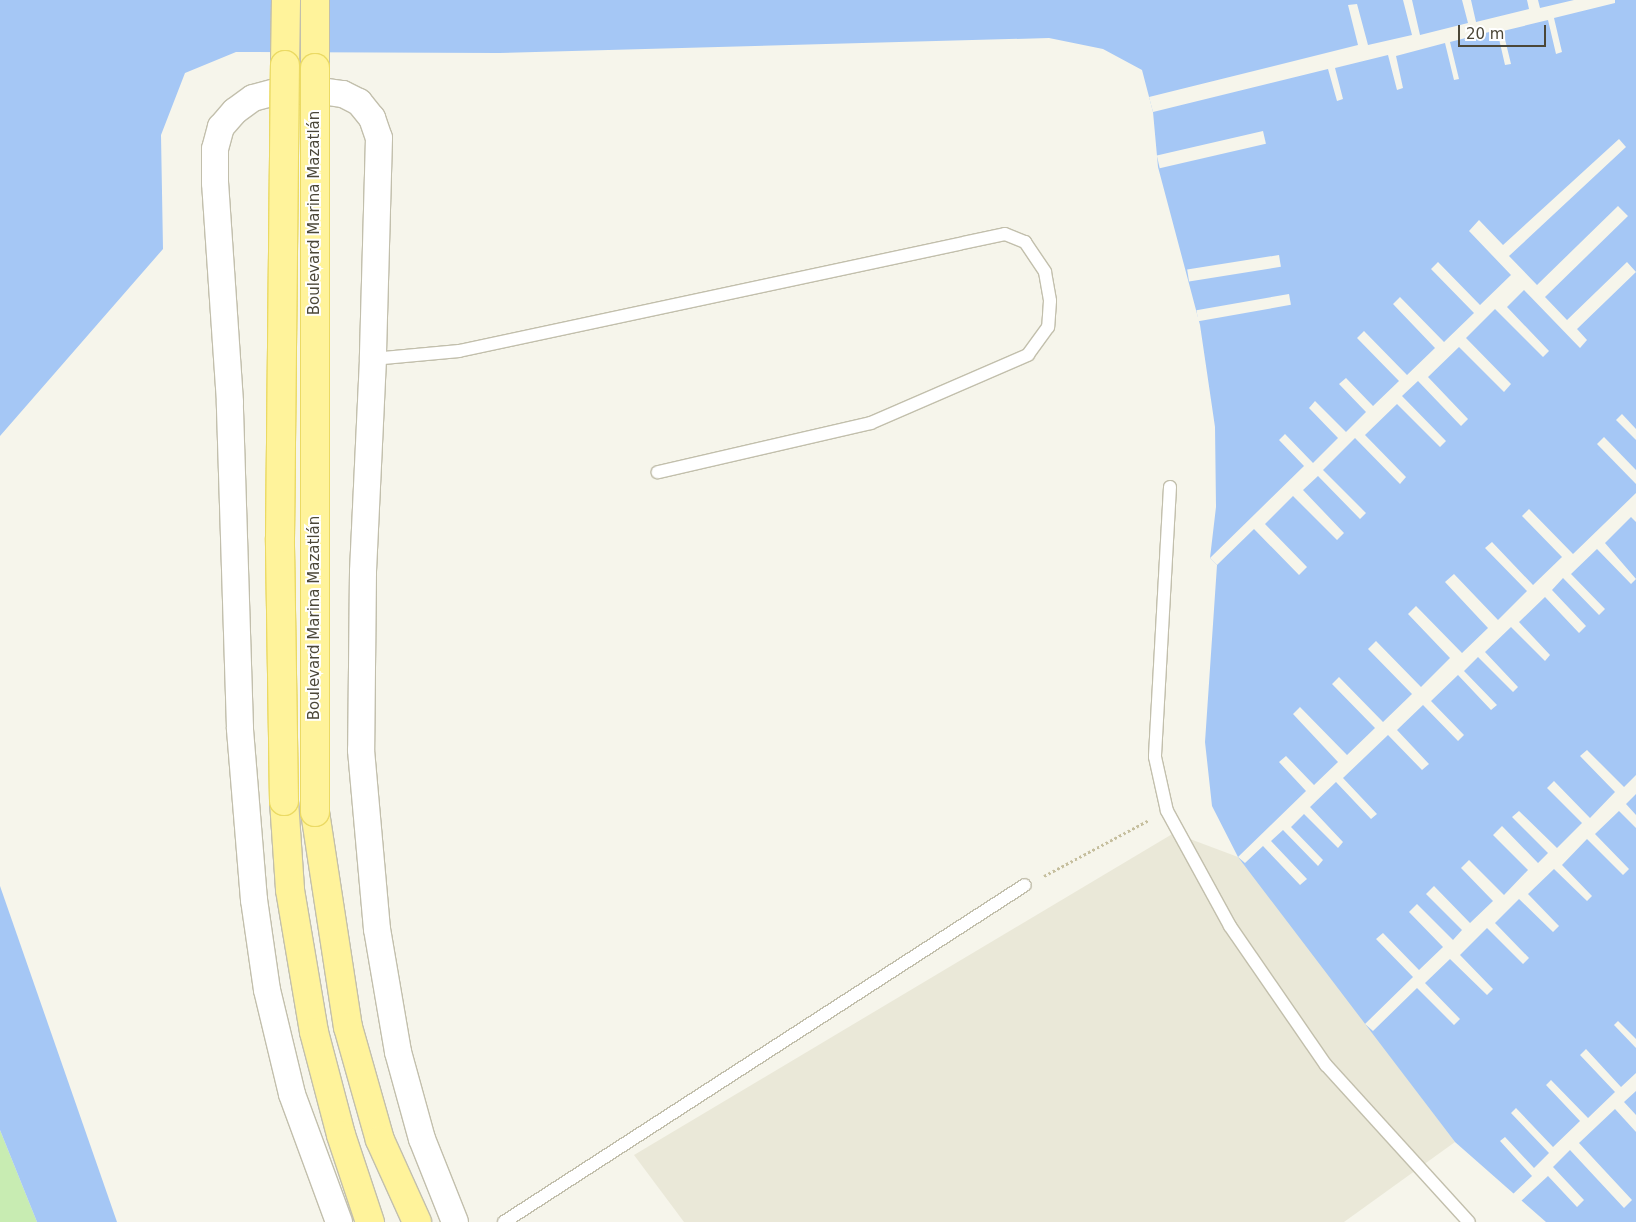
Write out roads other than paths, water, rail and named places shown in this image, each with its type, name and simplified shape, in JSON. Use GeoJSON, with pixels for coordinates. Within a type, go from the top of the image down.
{"type":"FeatureCollection","features":[{"type":"Feature","properties":{"kind":"main road","name":"Boulevard Marina Mazatlán"},"geometry":{"type":"LineString","coordinates":[[286,0],[280,528],[284,801],[290,890],[314,1032],[341,1135],[370,1222]]}},
{"type":"Feature","properties":{"kind":"main road","name":"Boulevard Marina Mazatlán"},"geometry":{"type":"LineString","coordinates":[[315,0],[315,812],[348,1027],[380,1140],[417,1222]]}},
{"type":"Feature","properties":{"kind":"street"},"geometry":{"type":"LineString","coordinates":[[338,1222],[292,1094],[267,990],[246,832],[230,402],[215,183],[215,149],[222,127],[235,111],[253,98],[276,92],[314,90],[343,94],[359,102],[372,118],[379,138],[373,360],[363,572],[361,730],[377,929],[398,1052],[422,1139],[455,1222]]}},
{"type":"Feature","properties":{"kind":"lane"},"geometry":{"type":"LineString","coordinates":[[373,360],[459,351],[1005,234],[1025,242],[1045,272],[1050,301],[1048,327],[1028,355],[871,423],[658,472]]}},
{"type":"Feature","properties":{"kind":"lane"},"geometry":{"type":"LineString","coordinates":[[1170,487],[1155,757],[1167,811],[1230,926],[1326,1065],[1469,1222]]}},
{"type":"Feature","properties":{"kind":"lane"},"geometry":{"type":"LineString","coordinates":[[504,1222],[1026,886]]}},
{"type":"Feature","properties":{"kind":"water"},"geometry":{"type":"Polygon","coordinates":[[[0,0],[1636,0],[1636,1222],[1546,1222],[1455,1142],[1238,857],[1212,806],[1205,742],[1217,565],[1210,558],[1216,507],[1215,427],[1200,325],[1158,167],[1153,112],[1142,70],[1103,49],[1049,38],[499,53],[236,52],[185,73],[161,135],[163,249],[0,436],[0,0]]]}},
{"type":"Feature","properties":{"kind":"water"},"geometry":{"type":"Polygon","coordinates":[[[0,886],[117,1222],[37,1222],[0,1130],[0,886]]]}}]}
